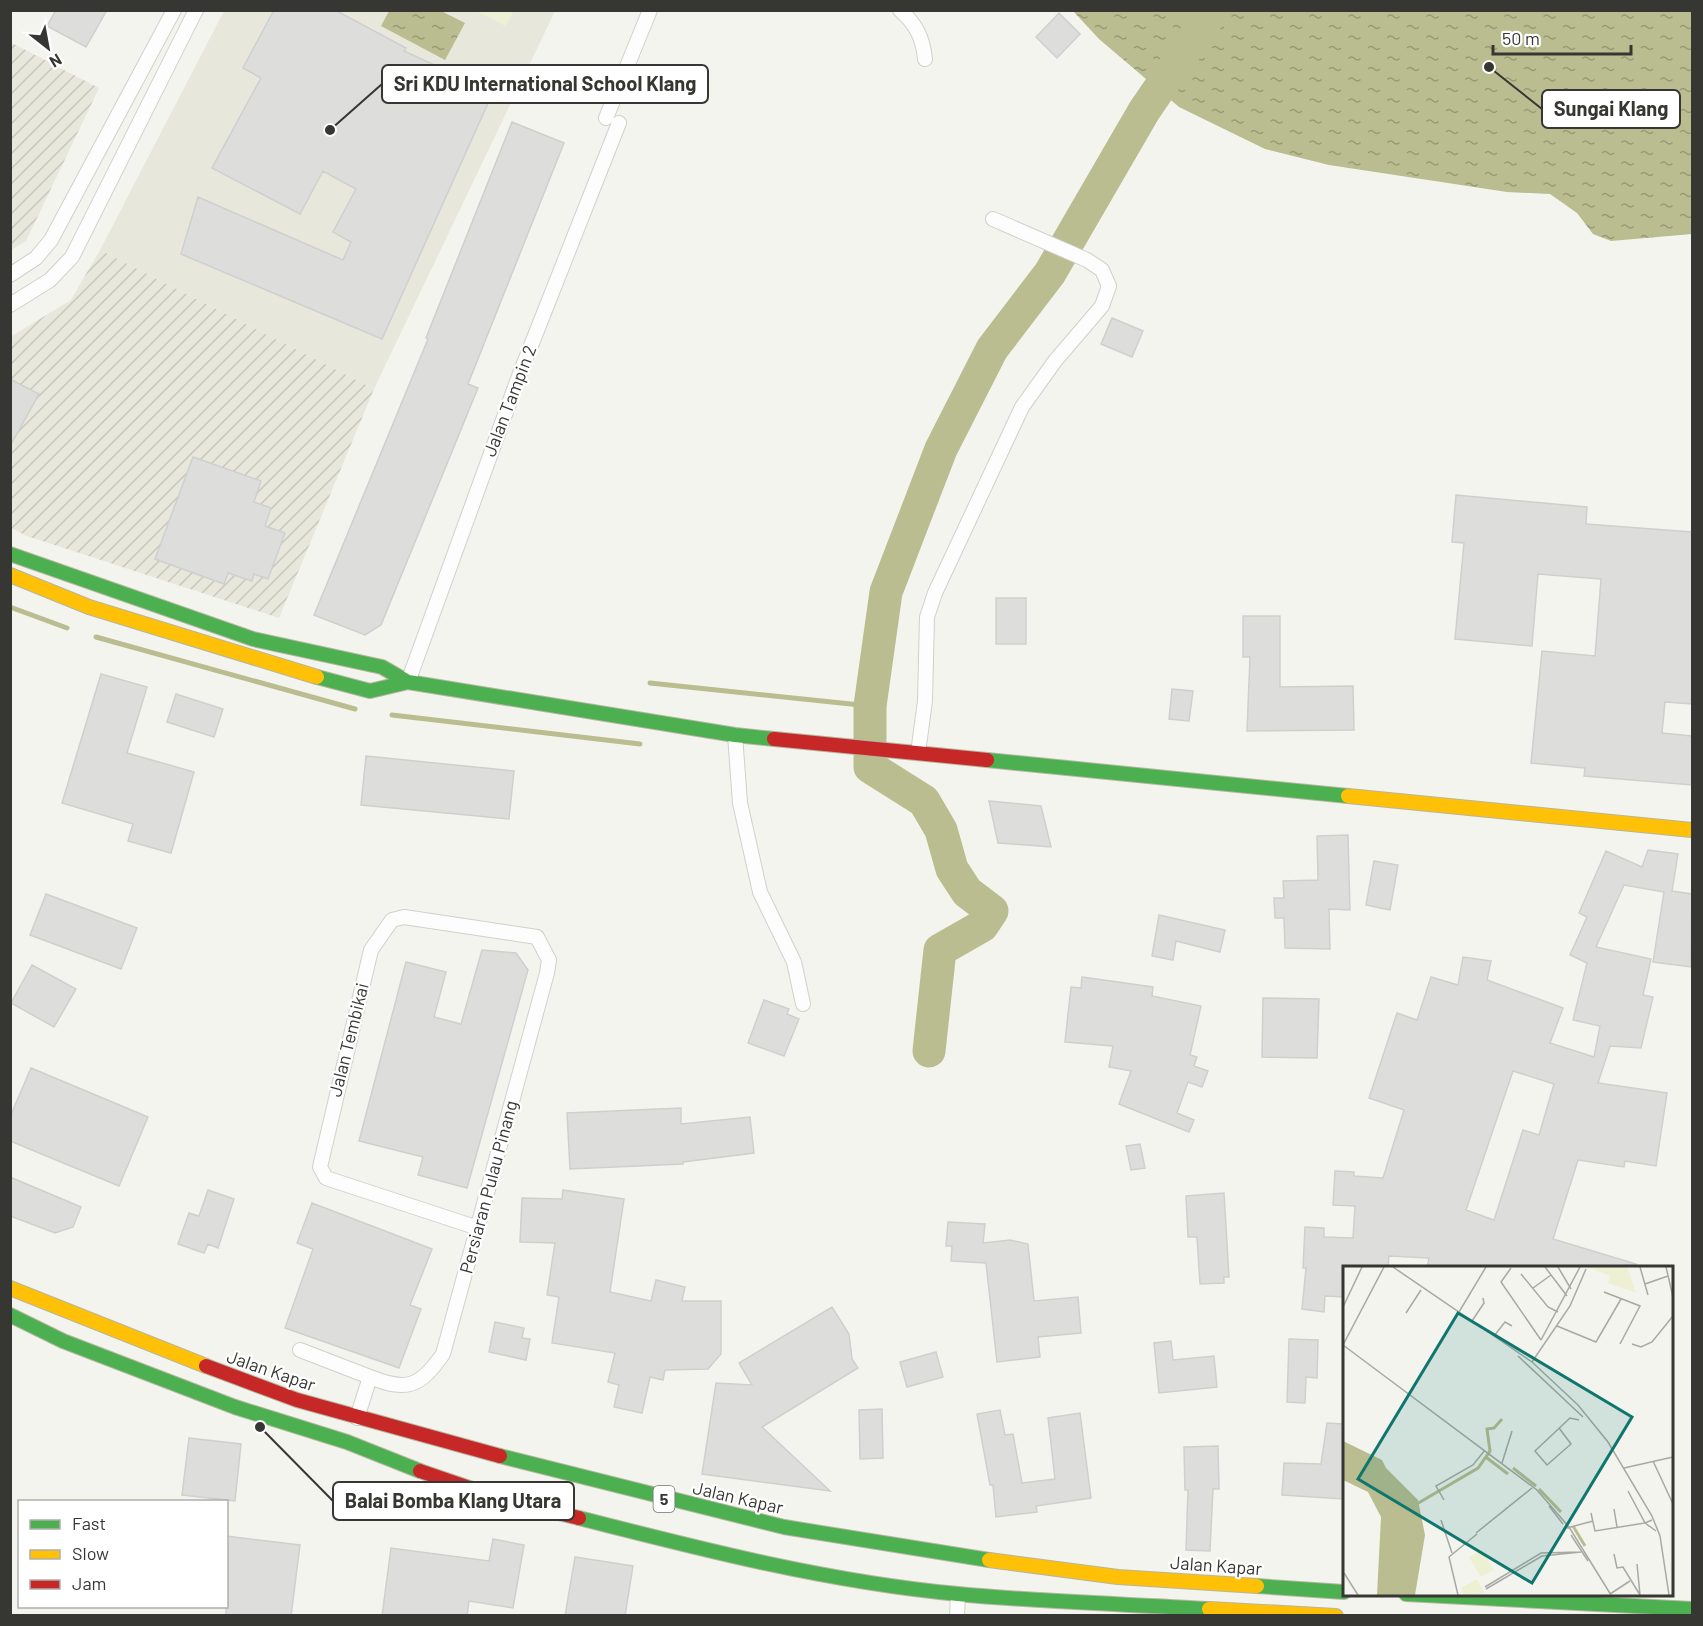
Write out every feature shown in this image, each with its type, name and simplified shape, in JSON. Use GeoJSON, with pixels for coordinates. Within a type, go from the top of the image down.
{"type":"FeatureCollection","features":[{"type":"Feature","properties":{"kind":"main road"},"geometry":{"type":"LineString","coordinates":[[10,554],[253,639],[382,667],[408,682],[735,735],[1692,830]]}},
{"type":"Feature","properties":{"kind":"main road"},"geometry":{"type":"LineString","coordinates":[[10,575],[89,607],[244,658],[370,690],[408,682]]}},
{"type":"Feature","properties":{"kind":"main road","name":"Jalan Kapar"},"geometry":{"type":"LineString","coordinates":[[10,1288],[216,1371],[357,1418],[658,1498],[843,1538],[1118,1577],[1343,1592]]}},
{"type":"Feature","properties":{"kind":"main road","name":"5"},"geometry":{"type":"LineString","coordinates":[[10,1315],[63,1341],[235,1407],[346,1442],[445,1481],[502,1499],[750,1561],[837,1577],[958,1594],[1336,1616]]}},
{"type":"Feature","properties":{"kind":"main road"},"geometry":{"type":"LineString","coordinates":[[1442,1596],[1692,1610]]}},
{"type":"Feature","properties":{"kind":"street"},"geometry":{"type":"LineString","coordinates":[[10,275],[36,258],[51,240],[174,10]]}},
{"type":"Feature","properties":{"kind":"street"},"geometry":{"type":"LineString","coordinates":[[10,305],[50,280],[72,257],[196,10]]}},
{"type":"Feature","properties":{"kind":"street","name":"Jalan Tampin 2"},"geometry":{"type":"LineString","coordinates":[[408,682],[613,120],[650,10]]}},
{"type":"Feature","properties":{"kind":"street"},"geometry":{"type":"LineString","coordinates":[[900,10],[910,18],[921,35],[925,59]]}},
{"type":"Feature","properties":{"kind":"street"},"geometry":{"type":"LineString","coordinates":[[918,753],[925,701],[927,617],[934,593],[1022,407],[1055,361],[1102,306],[1109,286],[1102,270],[1088,260],[993,219]]}},
{"type":"Feature","properties":{"kind":"street"},"geometry":{"type":"LineString","coordinates":[[735,735],[740,802],[760,892],[794,962],[803,1004]]}},
{"type":"Feature","properties":{"kind":"street","name":"Persiaran Pulau Pinang"},"geometry":{"type":"LineString","coordinates":[[300,1350],[392,1386],[404,1386],[423,1380],[443,1354],[547,973],[549,960],[537,936],[404,917]]}},
{"type":"Feature","properties":{"kind":"street","name":"Jalan Tembikai"},"geometry":{"type":"LineString","coordinates":[[404,917],[392,920],[371,950],[320,1167],[326,1178],[477,1228]]}},
{"type":"Feature","properties":{"kind":"street"},"geometry":{"type":"LineString","coordinates":[[357,1418],[370,1377]]}},
{"type":"Feature","properties":{"kind":"street"},"geometry":{"type":"LineString","coordinates":[[957,1616],[958,1594]]}},
{"type":"Feature","properties":{"kind":"shaded area"},"geometry":{"type":"Polygon","coordinates":[[[224,11],[555,11],[374,389],[100,250],[224,11]]]}},
{"type":"Feature","properties":{"kind":"shaded area"},"geometry":{"type":"Polygon","coordinates":[[[476,11],[514,11],[505,26],[476,11]]]}},
{"type":"Feature","properties":{"kind":"shaded area"},"geometry":{"type":"Polygon","coordinates":[[[10,42],[99,88],[26,241],[11,250],[10,42]]]}},
{"type":"Feature","properties":{"kind":"shaded area"},"geometry":{"type":"Polygon","coordinates":[[[100,250],[374,389],[279,618],[27,536],[11,528],[10,337],[71,300],[100,250]]]}},
{"type":"Feature","properties":{"kind":"water"},"geometry":{"type":"Polygon","coordinates":[[[389,11],[441,11],[465,23],[445,60],[381,26],[389,11]]]}},
{"type":"Feature","properties":{"kind":"water"},"geometry":{"type":"Polygon","coordinates":[[[1073,11],[1692,11],[1692,234],[1611,241],[1593,234],[1577,213],[1550,194],[1507,192],[1329,165],[1265,149],[1179,107],[1099,39],[1073,11]]]}},
{"type":"Feature","properties":{"kind":"building"},"geometry":{"type":"Polygon","coordinates":[[[56,10],[107,10],[86,47],[47,26],[56,10]]]}},
{"type":"Feature","properties":{"kind":"building"},"geometry":{"type":"Polygon","coordinates":[[[274,10],[335,10],[406,48],[404,51],[493,92],[382,339],[181,254],[198,197],[343,260],[351,242],[333,232],[356,189],[323,171],[300,214],[212,168],[261,78],[243,68],[274,10]]]}},
{"type":"Feature","properties":{"kind":"building"},"geometry":{"type":"Polygon","coordinates":[[[1059,13],[1080,34],[1057,58],[1036,37],[1059,13]]]}},
{"type":"Feature","properties":{"kind":"building"},"geometry":{"type":"Polygon","coordinates":[[[512,122],[564,143],[468,384],[478,388],[381,625],[365,635],[314,615],[428,339],[426,338],[512,122]]]}},
{"type":"Feature","properties":{"kind":"building"},"geometry":{"type":"Polygon","coordinates":[[[1112,318],[1143,331],[1132,357],[1101,344],[1112,318]]]}},
{"type":"Feature","properties":{"kind":"building"},"geometry":{"type":"Polygon","coordinates":[[[10,379],[39,394],[10,446],[10,379]]]}},
{"type":"Feature","properties":{"kind":"building"},"geometry":{"type":"Polygon","coordinates":[[[193,457],[261,481],[254,502],[271,508],[265,526],[285,533],[268,579],[254,574],[252,581],[228,573],[224,584],[155,559],[193,457]]]}},
{"type":"Feature","properties":{"kind":"building"},"geometry":{"type":"Polygon","coordinates":[[[1456,495],[1587,507],[1586,524],[1692,532],[1692,704],[1665,702],[1662,733],[1692,736],[1692,785],[1584,776],[1585,768],[1531,763],[1542,651],[1595,656],[1601,579],[1538,574],[1532,646],[1455,639],[1464,543],[1452,542],[1456,495]]]}},
{"type":"Feature","properties":{"kind":"building"},"geometry":{"type":"Polygon","coordinates":[[[996,598],[1026,598],[1026,644],[996,644],[996,598]]]}},
{"type":"Feature","properties":{"kind":"building"},"geometry":{"type":"Polygon","coordinates":[[[1243,616],[1280,616],[1280,687],[1353,686],[1354,730],[1247,731],[1250,657],[1243,657],[1243,616]]]}},
{"type":"Feature","properties":{"kind":"building"},"geometry":{"type":"Polygon","coordinates":[[[101,674],[147,687],[127,753],[194,772],[171,853],[128,841],[133,824],[62,803],[101,674]]]}},
{"type":"Feature","properties":{"kind":"building"},"geometry":{"type":"Polygon","coordinates":[[[1172,689],[1193,691],[1189,721],[1169,719],[1172,689]]]}},
{"type":"Feature","properties":{"kind":"building"},"geometry":{"type":"Polygon","coordinates":[[[176,694],[223,709],[214,737],[167,722],[176,694]]]}},
{"type":"Feature","properties":{"kind":"building"},"geometry":{"type":"Polygon","coordinates":[[[366,756],[514,771],[509,819],[361,805],[366,756]]]}},
{"type":"Feature","properties":{"kind":"building"},"geometry":{"type":"Polygon","coordinates":[[[989,801],[1041,806],[1051,847],[998,843],[989,801]]]}},
{"type":"Feature","properties":{"kind":"building"},"geometry":{"type":"Polygon","coordinates":[[[1348,835],[1350,910],[1329,909],[1330,949],[1285,948],[1284,918],[1275,918],[1274,898],[1284,898],[1283,881],[1318,880],[1317,836],[1348,835]]]}},
{"type":"Feature","properties":{"kind":"building"},"geometry":{"type":"Polygon","coordinates":[[[1648,850],[1678,854],[1672,891],[1692,894],[1691,967],[1653,962],[1664,892],[1624,885],[1596,947],[1651,959],[1643,995],[1653,997],[1641,1048],[1610,1046],[1598,1083],[1667,1093],[1656,1166],[1625,1161],[1624,1167],[1578,1160],[1553,1239],[1636,1264],[1636,1266],[1427,1266],[1429,1258],[1389,1256],[1388,1266],[1343,1266],[1343,1297],[1325,1296],[1324,1312],[1302,1309],[1306,1268],[1303,1268],[1305,1227],[1324,1228],[1324,1237],[1353,1238],[1355,1206],[1333,1205],[1335,1171],[1354,1172],[1354,1176],[1383,1178],[1404,1110],[1369,1098],[1397,1013],[1417,1020],[1431,977],[1458,985],[1463,957],[1491,961],[1487,980],[1563,1008],[1550,1043],[1594,1057],[1600,1026],[1573,1020],[1587,963],[1570,955],[1587,917],[1579,913],[1606,851],[1642,867],[1648,850]],[[1513,1071],[1466,1210],[1494,1220],[1523,1130],[1539,1135],[1554,1084],[1513,1071]]]}},
{"type":"Feature","properties":{"kind":"building"},"geometry":{"type":"Polygon","coordinates":[[[1374,861],[1398,865],[1390,910],[1366,905],[1374,861]]]}},
{"type":"Feature","properties":{"kind":"building"},"geometry":{"type":"Polygon","coordinates":[[[46,894],[137,928],[121,969],[30,935],[46,894]]]}},
{"type":"Feature","properties":{"kind":"building"},"geometry":{"type":"Polygon","coordinates":[[[1159,915],[1225,930],[1220,952],[1176,941],[1173,960],[1152,956],[1159,915]]]}},
{"type":"Feature","properties":{"kind":"building"},"geometry":{"type":"Polygon","coordinates":[[[482,950],[516,953],[528,970],[467,1188],[418,1175],[423,1157],[359,1141],[406,962],[446,972],[434,1017],[461,1024],[482,950]]]}},
{"type":"Feature","properties":{"kind":"building"},"geometry":{"type":"Polygon","coordinates":[[[32,965],[76,989],[54,1027],[11,1003],[32,965]]]}},
{"type":"Feature","properties":{"kind":"building"},"geometry":{"type":"Polygon","coordinates":[[[1082,977],[1153,987],[1152,996],[1201,1006],[1190,1055],[1197,1057],[1194,1066],[1208,1071],[1202,1087],[1188,1082],[1177,1113],[1194,1120],[1189,1132],[1119,1104],[1131,1071],[1109,1067],[1113,1046],[1065,1042],[1071,987],[1081,988],[1082,977]]]}},
{"type":"Feature","properties":{"kind":"building"},"geometry":{"type":"Polygon","coordinates":[[[1263,998],[1319,999],[1317,1058],[1262,1057],[1263,998]]]}},
{"type":"Feature","properties":{"kind":"building"},"geometry":{"type":"Polygon","coordinates":[[[764,1000],[789,1009],[787,1014],[799,1019],[784,1056],[748,1043],[764,1000]]]}},
{"type":"Feature","properties":{"kind":"building"},"geometry":{"type":"Polygon","coordinates":[[[31,1068],[148,1117],[119,1186],[10,1141],[10,1117],[31,1068]]]}},
{"type":"Feature","properties":{"kind":"building"},"geometry":{"type":"Polygon","coordinates":[[[681,1108],[681,1124],[750,1117],[754,1153],[683,1162],[683,1164],[570,1169],[567,1113],[681,1108]]]}},
{"type":"Feature","properties":{"kind":"building"},"geometry":{"type":"Polygon","coordinates":[[[1140,1144],[1145,1168],[1131,1170],[1126,1146],[1140,1144]]]}},
{"type":"Feature","properties":{"kind":"building"},"geometry":{"type":"Polygon","coordinates":[[[10,1177],[81,1207],[73,1227],[55,1233],[10,1216],[10,1177]]]}},
{"type":"Feature","properties":{"kind":"building"},"geometry":{"type":"Polygon","coordinates":[[[208,1190],[234,1199],[218,1248],[208,1244],[204,1253],[178,1244],[189,1213],[199,1216],[208,1190]]]}},
{"type":"Feature","properties":{"kind":"building"},"geometry":{"type":"Polygon","coordinates":[[[563,1190],[624,1199],[610,1292],[651,1301],[656,1280],[685,1287],[682,1301],[721,1301],[721,1354],[708,1369],[665,1370],[663,1380],[650,1377],[642,1413],[614,1407],[619,1385],[608,1382],[615,1353],[552,1343],[559,1297],[547,1295],[555,1243],[520,1242],[522,1198],[562,1199],[563,1190]]]}},
{"type":"Feature","properties":{"kind":"building"},"geometry":{"type":"Polygon","coordinates":[[[1224,1193],[1229,1277],[1224,1277],[1224,1283],[1200,1284],[1197,1237],[1188,1237],[1186,1196],[1224,1193]]]}},
{"type":"Feature","properties":{"kind":"building"},"geometry":{"type":"Polygon","coordinates":[[[312,1203],[432,1249],[410,1305],[421,1309],[399,1368],[285,1328],[313,1249],[297,1243],[312,1203]]]}},
{"type":"Feature","properties":{"kind":"building"},"geometry":{"type":"Polygon","coordinates":[[[948,1222],[985,1224],[983,1243],[1010,1240],[1028,1244],[1034,1301],[1078,1297],[1081,1333],[1038,1337],[1040,1357],[997,1362],[986,1263],[951,1261],[952,1246],[946,1246],[948,1222]]]}},
{"type":"Feature","properties":{"kind":"building"},"geometry":{"type":"Polygon","coordinates":[[[832,1307],[849,1334],[852,1359],[858,1368],[762,1427],[830,1491],[702,1474],[716,1383],[752,1385],[739,1363],[832,1307]]]}},
{"type":"Feature","properties":{"kind":"building"},"geometry":{"type":"Polygon","coordinates":[[[495,1322],[524,1328],[522,1338],[530,1339],[526,1360],[489,1352],[495,1322]]]}},
{"type":"Feature","properties":{"kind":"building"},"geometry":{"type":"Polygon","coordinates":[[[1289,1339],[1318,1340],[1317,1378],[1306,1377],[1305,1403],[1287,1402],[1289,1339]]]}},
{"type":"Feature","properties":{"kind":"building"},"geometry":{"type":"Polygon","coordinates":[[[1171,1341],[1173,1360],[1214,1356],[1217,1387],[1159,1393],[1154,1343],[1171,1341]]]}},
{"type":"Feature","properties":{"kind":"building"},"geometry":{"type":"Polygon","coordinates":[[[936,1352],[943,1377],[907,1387],[900,1362],[936,1352]]]}},
{"type":"Feature","properties":{"kind":"building"},"geometry":{"type":"Polygon","coordinates":[[[882,1409],[883,1458],[860,1459],[859,1410],[882,1409]]]}},
{"type":"Feature","properties":{"kind":"building"},"geometry":{"type":"Polygon","coordinates":[[[1000,1410],[1005,1435],[1013,1434],[1022,1483],[1055,1479],[1048,1418],[1080,1413],[1091,1498],[1036,1506],[1037,1512],[996,1517],[993,1485],[990,1485],[977,1414],[1000,1410]]]}},
{"type":"Feature","properties":{"kind":"building"},"geometry":{"type":"Polygon","coordinates":[[[1327,1423],[1343,1424],[1343,1499],[1282,1495],[1284,1463],[1321,1464],[1327,1423]]]}},
{"type":"Feature","properties":{"kind":"building"},"geometry":{"type":"Polygon","coordinates":[[[189,1438],[241,1444],[235,1501],[182,1495],[189,1438]]]}},
{"type":"Feature","properties":{"kind":"building"},"geometry":{"type":"Polygon","coordinates":[[[1218,1446],[1219,1489],[1213,1489],[1210,1551],[1186,1550],[1188,1490],[1185,1490],[1184,1447],[1218,1446]]]}},
{"type":"Feature","properties":{"kind":"building"},"geometry":{"type":"Polygon","coordinates":[[[228,1536],[300,1545],[291,1616],[226,1616],[228,1536]]]}},
{"type":"Feature","properties":{"kind":"building"},"geometry":{"type":"Polygon","coordinates":[[[493,1539],[524,1545],[513,1608],[469,1601],[467,1616],[382,1616],[391,1548],[489,1561],[493,1539]]]}},
{"type":"Feature","properties":{"kind":"building"},"geometry":{"type":"Polygon","coordinates":[[[575,1557],[633,1566],[625,1616],[565,1616],[575,1557]]]}},
{"type":"Feature","properties":{"kind":"waterway"},"geometry":{"type":"LineString","coordinates":[[929,1051],[940,950],[982,926],[992,911],[967,892],[952,869],[941,830],[924,801],[870,767],[870,706],[886,592],[941,449],[992,349],[1050,273],[1144,111],[1213,10]]}},
{"type":"Feature","properties":{"kind":"waterway"},"geometry":{"type":"LineString","coordinates":[[10,607],[67,628]]}},
{"type":"Feature","properties":{"kind":"waterway"},"geometry":{"type":"LineString","coordinates":[[96,637],[355,709]]}},
{"type":"Feature","properties":{"kind":"waterway"},"geometry":{"type":"LineString","coordinates":[[650,683],[870,706]]}},
{"type":"Feature","properties":{"kind":"waterway"},"geometry":{"type":"LineString","coordinates":[[392,715],[640,744]]}},
{"type":"Feature","properties":{"kind":"traffic: fast"},"geometry":{"type":"LineString","coordinates":[[10,554],[253,639],[382,667],[408,682]]}},
{"type":"Feature","properties":{"kind":"traffic: fast"},"geometry":{"type":"LineString","coordinates":[[317,677],[370,691],[408,682],[735,735],[774,739]]}},
{"type":"Feature","properties":{"kind":"traffic: fast"},"geometry":{"type":"LineString","coordinates":[[987,760],[1348,796]]}},
{"type":"Feature","properties":{"kind":"traffic: fast"},"geometry":{"type":"LineString","coordinates":[[10,1315],[63,1341],[235,1407],[347,1442],[420,1471]]}},
{"type":"Feature","properties":{"kind":"traffic: fast"},"geometry":{"type":"LineString","coordinates":[[500,1456],[784,1527],[989,1560]]}},
{"type":"Feature","properties":{"kind":"traffic: fast"},"geometry":{"type":"LineString","coordinates":[[579,1518],[767,1564],[910,1589],[1020,1599],[1209,1609]]}},
{"type":"Feature","properties":{"kind":"traffic: fast"},"geometry":{"type":"LineString","coordinates":[[1257,1586],[1343,1592]]}},
{"type":"Feature","properties":{"kind":"traffic: fast"},"geometry":{"type":"LineString","coordinates":[[1444,1596],[1692,1609]]}},
{"type":"Feature","properties":{"kind":"traffic: slow"},"geometry":{"type":"LineString","coordinates":[[10,575],[89,607],[317,677]]}},
{"type":"Feature","properties":{"kind":"traffic: slow"},"geometry":{"type":"LineString","coordinates":[[1348,796],[1692,830]]}},
{"type":"Feature","properties":{"kind":"traffic: slow"},"geometry":{"type":"LineString","coordinates":[[10,1288],[206,1366]]}},
{"type":"Feature","properties":{"kind":"traffic: slow"},"geometry":{"type":"LineString","coordinates":[[989,1560],[1118,1577],[1257,1586]]}},
{"type":"Feature","properties":{"kind":"traffic: slow"},"geometry":{"type":"LineString","coordinates":[[1209,1609],[1336,1616]]}},
{"type":"Feature","properties":{"kind":"traffic: jam"},"geometry":{"type":"LineString","coordinates":[[774,739],[987,760]]}},
{"type":"Feature","properties":{"kind":"traffic: jam"},"geometry":{"type":"LineString","coordinates":[[206,1366],[297,1400],[500,1456]]}},
{"type":"Feature","properties":{"kind":"traffic: jam"},"geometry":{"type":"LineString","coordinates":[[420,1471],[502,1499],[579,1518]]}},
{"type":"Feature","properties":{"kind":"place","name":"Sungai Klang"},"geometry":{"type":"Point","coordinates":[1489,67]}},
{"type":"Feature","properties":{"kind":"place","name":"Sri KDU International School Klang"},"geometry":{"type":"Point","coordinates":[330,130]}},
{"type":"Feature","properties":{"kind":"place","name":"Balai Bomba Klang Utara"},"geometry":{"type":"Point","coordinates":[260,1427]}}]}
